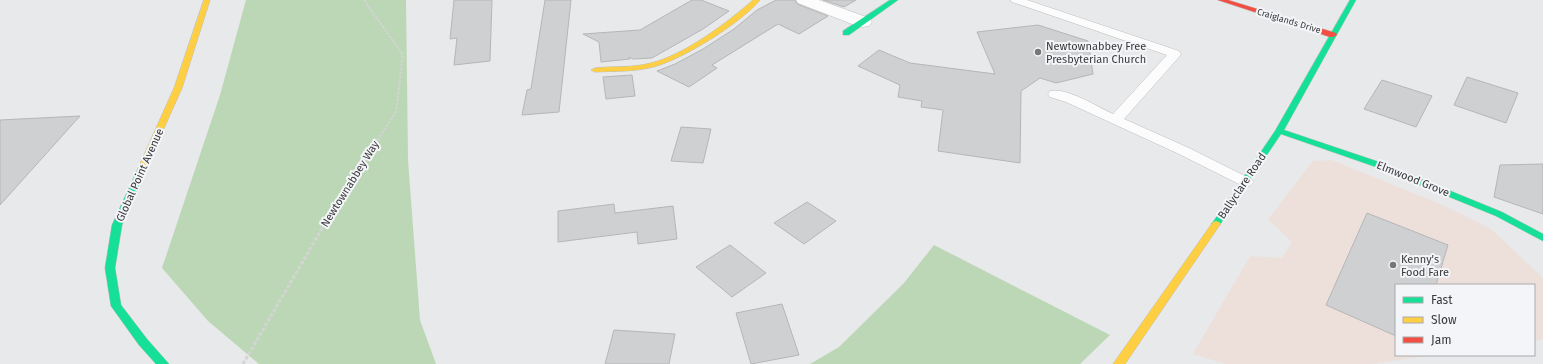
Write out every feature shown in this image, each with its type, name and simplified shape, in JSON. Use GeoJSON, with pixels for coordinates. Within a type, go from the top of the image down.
{"type":"FeatureCollection","features":[{"type":"Feature","properties":{"kind":"street","name":"Global Point Avenue"},"geometry":{"type":"LineString","coordinates":[[163,364],[142,342],[116,306],[110,268],[117,225],[178,88],[192,52],[207,0]]}},
{"type":"Feature","properties":{"kind":"street"},"geometry":{"type":"LineString","coordinates":[[595,70],[646,66],[660,62],[695,43],[742,13],[757,0]]}},
{"type":"Feature","properties":{"kind":"street"},"geometry":{"type":"LineString","coordinates":[[804,0],[863,22]]}},
{"type":"Feature","properties":{"kind":"street"},"geometry":{"type":"LineString","coordinates":[[846,33],[895,0]]}},
{"type":"Feature","properties":{"kind":"street","name":"Craiglands Drive"},"geometry":{"type":"LineString","coordinates":[[1221,0],[1333,35]]}},
{"type":"Feature","properties":{"kind":"street","name":"Ballyclare Road"},"geometry":{"type":"LineString","coordinates":[[1119,364],[1246,182],[1279,131],[1353,0]]}},
{"type":"Feature","properties":{"kind":"street","name":"Elmwood Grove"},"geometry":{"type":"LineString","coordinates":[[1279,131],[1379,165],[1499,214],[1543,238]]}},
{"type":"Feature","properties":{"kind":"lane"},"geometry":{"type":"LineString","coordinates":[[1016,0],[1175,54],[1115,120]]}},
{"type":"Feature","properties":{"kind":"lane"},"geometry":{"type":"LineString","coordinates":[[1055,94],[1071,99],[1184,151],[1246,182]]}},
{"type":"Feature","properties":{"kind":"path","name":"Newtownabbey Way"},"geometry":{"type":"LineString","coordinates":[[242,364],[335,206],[396,112],[403,55],[364,0]]}},
{"type":"Feature","properties":{"kind":"shaded area"},"geometry":{"type":"Polygon","coordinates":[[[1332,160],[1445,206],[1491,229],[1543,278],[1543,339],[1535,341],[1535,284],[1395,284],[1395,356],[1427,356],[1371,364],[1225,364],[1193,354],[1250,256],[1282,258],[1292,242],[1268,219],[1313,161],[1332,160]]]}},
{"type":"Feature","properties":{"kind":"green space"},"geometry":{"type":"Polygon","coordinates":[[[246,0],[406,0],[408,160],[420,320],[436,364],[259,364],[208,321],[162,268],[220,95],[246,0]]]}},
{"type":"Feature","properties":{"kind":"green space"},"geometry":{"type":"Polygon","coordinates":[[[934,245],[1110,335],[1080,364],[810,364],[839,347],[904,283],[934,245]]]}},
{"type":"Feature","properties":{"kind":"building"},"geometry":{"type":"Polygon","coordinates":[[[454,0],[492,0],[490,61],[454,65],[457,38],[450,39],[454,0]]]}},
{"type":"Feature","properties":{"kind":"building"},"geometry":{"type":"Polygon","coordinates":[[[545,0],[571,0],[559,112],[522,115],[527,90],[531,89],[545,0]]]}},
{"type":"Feature","properties":{"kind":"building"},"geometry":{"type":"Polygon","coordinates":[[[692,0],[701,0],[729,11],[703,29],[652,58],[633,59],[629,57],[630,59],[601,62],[599,42],[583,34],[640,30],[692,0]]]}},
{"type":"Feature","properties":{"kind":"building"},"geometry":{"type":"Polygon","coordinates":[[[776,0],[795,0],[797,4],[828,16],[799,34],[778,24],[712,65],[717,68],[689,87],[657,71],[675,64],[703,49],[734,29],[757,10],[776,0]]]}},
{"type":"Feature","properties":{"kind":"building"},"geometry":{"type":"Polygon","coordinates":[[[823,0],[856,0],[844,7],[823,0]]]}},
{"type":"Feature","properties":{"kind":"building"},"geometry":{"type":"Polygon","coordinates":[[[1038,25],[1088,41],[1093,74],[1056,83],[1040,78],[1021,91],[1020,163],[938,151],[943,110],[921,107],[922,101],[898,97],[900,85],[858,66],[879,50],[910,63],[995,74],[977,32],[1038,25]]]}},
{"type":"Feature","properties":{"kind":"building"},"geometry":{"type":"Polygon","coordinates":[[[632,75],[635,96],[606,99],[603,77],[632,75]]]}},
{"type":"Feature","properties":{"kind":"building"},"geometry":{"type":"Polygon","coordinates":[[[1467,77],[1518,93],[1506,123],[1454,105],[1467,77]]]}},
{"type":"Feature","properties":{"kind":"building"},"geometry":{"type":"Polygon","coordinates":[[[1382,80],[1432,96],[1416,127],[1364,109],[1382,80]]]}},
{"type":"Feature","properties":{"kind":"building"},"geometry":{"type":"Polygon","coordinates":[[[80,116],[0,205],[0,120],[80,116]]]}},
{"type":"Feature","properties":{"kind":"building"},"geometry":{"type":"Polygon","coordinates":[[[681,127],[711,129],[703,163],[671,161],[681,127]]]}},
{"type":"Feature","properties":{"kind":"building"},"geometry":{"type":"Polygon","coordinates":[[[1543,164],[1543,214],[1494,197],[1500,165],[1543,164]]]}},
{"type":"Feature","properties":{"kind":"building"},"geometry":{"type":"Polygon","coordinates":[[[807,202],[836,221],[804,244],[774,223],[807,202]]]}},
{"type":"Feature","properties":{"kind":"building"},"geometry":{"type":"Polygon","coordinates":[[[614,204],[615,213],[673,206],[677,239],[638,244],[637,232],[558,242],[558,211],[614,204]]]}},
{"type":"Feature","properties":{"kind":"building","name":"Kenny’s Food Fare"},"geometry":{"type":"Polygon","coordinates":[[[1367,213],[1448,245],[1436,284],[1395,284],[1395,336],[1326,305],[1367,213]]]}},
{"type":"Feature","properties":{"kind":"building"},"geometry":{"type":"Polygon","coordinates":[[[730,245],[766,273],[732,297],[696,267],[730,245]]]}},
{"type":"Feature","properties":{"kind":"building"},"geometry":{"type":"Polygon","coordinates":[[[782,304],[799,355],[751,364],[736,313],[782,304]]]}},
{"type":"Feature","properties":{"kind":"building"},"geometry":{"type":"Polygon","coordinates":[[[614,330],[675,334],[669,364],[605,364],[614,330]]]}},
{"type":"Feature","properties":{"kind":"traffic: fast"},"geometry":{"type":"LineString","coordinates":[[846,33],[895,0]]}},
{"type":"Feature","properties":{"kind":"traffic: fast"},"geometry":{"type":"LineString","coordinates":[[1216,224],[1279,131],[1353,0]]}},
{"type":"Feature","properties":{"kind":"traffic: fast"},"geometry":{"type":"LineString","coordinates":[[1279,131],[1379,165],[1499,214],[1543,238]]}},
{"type":"Feature","properties":{"kind":"traffic: fast"},"geometry":{"type":"LineString","coordinates":[[144,164],[117,225],[110,268],[116,306],[143,342],[163,364]]}},
{"type":"Feature","properties":{"kind":"traffic: slow"},"geometry":{"type":"LineString","coordinates":[[144,164],[178,88],[207,0]]}},
{"type":"Feature","properties":{"kind":"traffic: slow"},"geometry":{"type":"LineString","coordinates":[[595,70],[644,67],[670,59],[710,36],[737,17],[757,0]]}},
{"type":"Feature","properties":{"kind":"traffic: slow"},"geometry":{"type":"LineString","coordinates":[[1119,364],[1216,224]]}},
{"type":"Feature","properties":{"kind":"traffic: jam"},"geometry":{"type":"LineString","coordinates":[[1221,0],[1333,35]]}},
{"type":"Feature","properties":{"kind":"place","name":"Newtownabbey Free Presbyterian Church"},"geometry":{"type":"Point","coordinates":[1038,52]}},
{"type":"Feature","properties":{"kind":"place","name":"Kenny’s Food Fare"},"geometry":{"type":"Point","coordinates":[1393,265]}}]}
